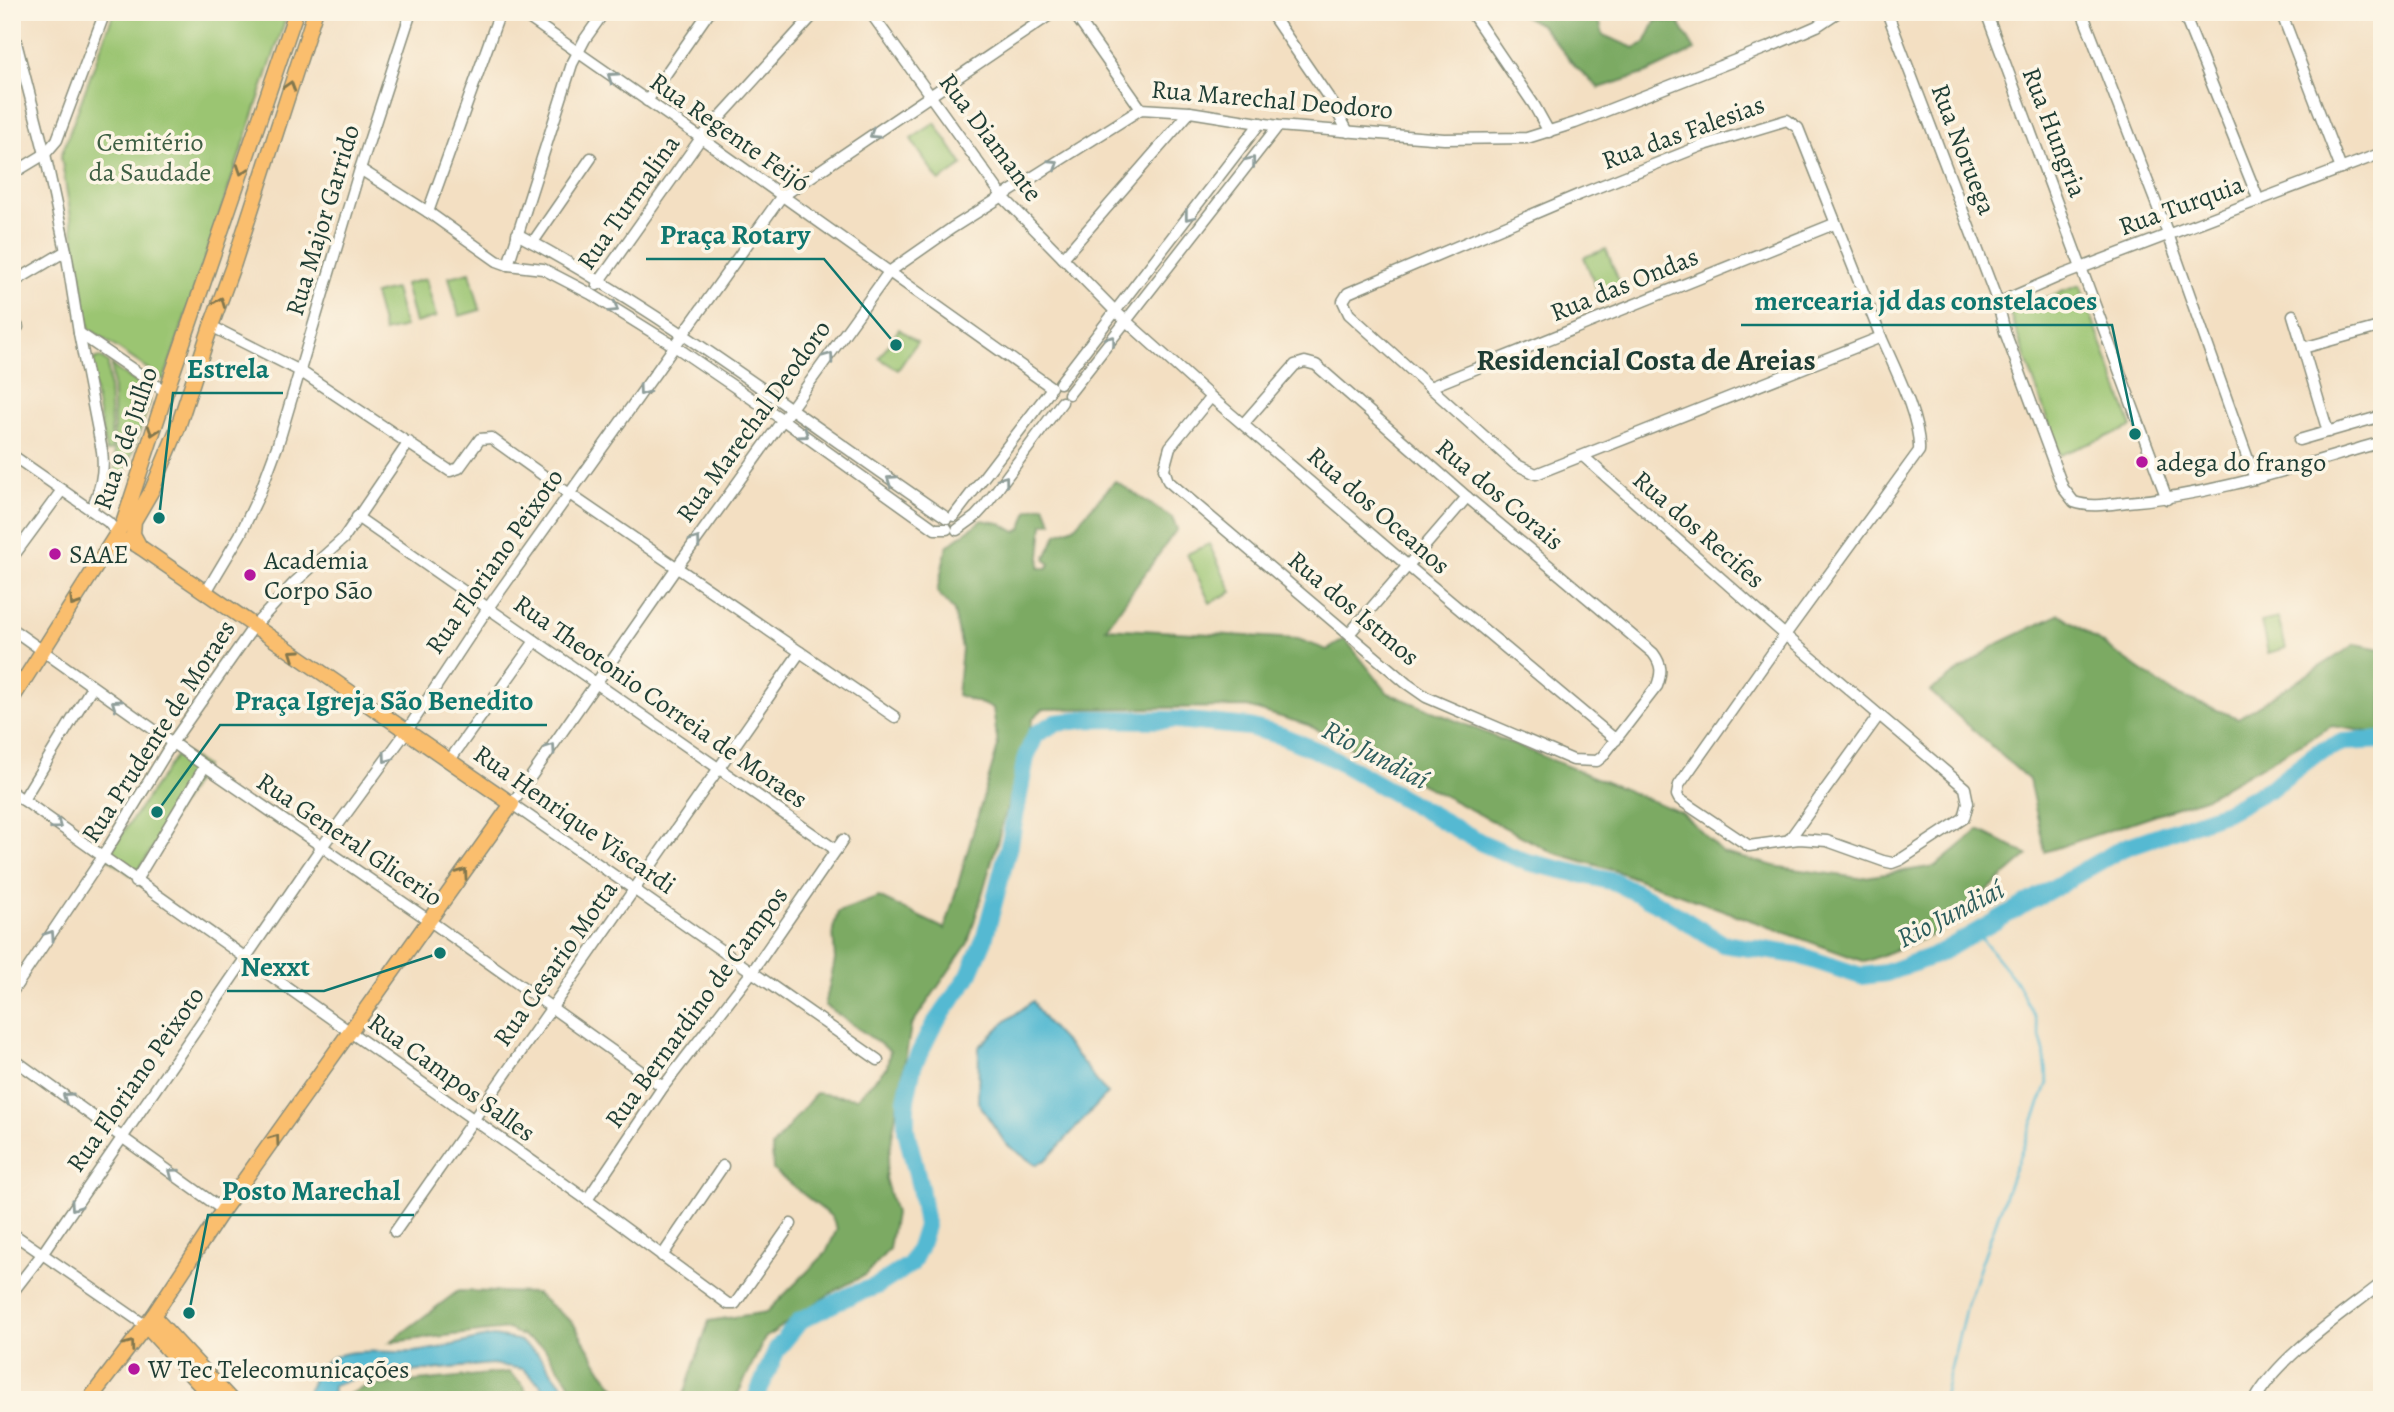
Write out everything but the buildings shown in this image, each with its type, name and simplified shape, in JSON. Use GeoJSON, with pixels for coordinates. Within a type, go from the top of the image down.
{"type":"FeatureCollection","features":[{"type":"Feature","properties":{"kind":"main road","name":"Rua 9 de Julho"},"geometry":{"type":"LineString","coordinates":[[118,529],[296,12]]}},
{"type":"Feature","properties":{"kind":"main road","name":"Rua 9 de Julho"},"geometry":{"type":"LineString","coordinates":[[12,699],[118,529],[159,476],[234,263],[315,12]]}},
{"type":"Feature","properties":{"kind":"main road"},"geometry":{"type":"LineString","coordinates":[[159,476],[158,456],[174,412],[173,398],[166,392]]}},
{"type":"Feature","properties":{"kind":"main road","name":"Rua 9 de Julho"},"geometry":{"type":"LineString","coordinates":[[118,529],[133,534],[140,547]]}},
{"type":"Feature","properties":{"kind":"main road"},"geometry":{"type":"LineString","coordinates":[[118,529],[128,540],[140,547]]}},
{"type":"Feature","properties":{"kind":"main road","name":"Rua Henrique Viscardi"},"geometry":{"type":"LineString","coordinates":[[140,547],[512,804]]}},
{"type":"Feature","properties":{"kind":"main road","name":"Rua Marechal Deodoro"},"geometry":{"type":"LineString","coordinates":[[89,1400],[149,1320],[223,1210],[512,804]]}},
{"type":"Feature","properties":{"kind":"main road"},"geometry":{"type":"LineString","coordinates":[[149,1320],[214,1400]]}},
{"type":"Feature","properties":{"kind":"main road"},"geometry":{"type":"LineString","coordinates":[[149,1320],[230,1400]]}},
{"type":"Feature","properties":{"kind":"street"},"geometry":{"type":"LineString","coordinates":[[12,174],[45,154],[57,141],[106,12]]}},
{"type":"Feature","properties":{"kind":"street","name":"Rua Major Garrido"},"geometry":{"type":"LineString","coordinates":[[206,592],[240,535],[259,495],[278,444],[360,169],[411,12]]}},
{"type":"Feature","properties":{"kind":"street"},"geometry":{"type":"LineString","coordinates":[[428,212],[500,12]]}},
{"type":"Feature","properties":{"kind":"street","name":"Rua Regente Feijó"},"geometry":{"type":"LineString","coordinates":[[520,12],[1053,387]]}},
{"type":"Feature","properties":{"kind":"street"},"geometry":{"type":"LineString","coordinates":[[508,265],[578,52],[604,12]]}},
{"type":"Feature","properties":{"kind":"street"},"geometry":{"type":"LineString","coordinates":[[647,101],[709,12]]}},
{"type":"Feature","properties":{"kind":"street","name":"Rua Turmalina"},"geometry":{"type":"LineString","coordinates":[[591,294],[701,138],[816,12]]}},
{"type":"Feature","properties":{"kind":"street","name":"Rua Diamante"},"geometry":{"type":"LineString","coordinates":[[870,12],[1003,197],[1115,311]]}},
{"type":"Feature","properties":{"kind":"street","name":"Rua Floriano Peixoto"},"geometry":{"type":"LineString","coordinates":[[12,1293],[43,1253],[321,848],[406,732],[568,493],[676,347],[781,197],[1054,12]]}},
{"type":"Feature","properties":{"kind":"street"},"geometry":{"type":"LineString","coordinates":[[1073,12],[1141,109]]}},
{"type":"Feature","properties":{"kind":"street"},"geometry":{"type":"LineString","coordinates":[[1270,12],[1333,104],[1348,132]]}},
{"type":"Feature","properties":{"kind":"street"},"geometry":{"type":"LineString","coordinates":[[1471,12],[1534,105],[1549,132]]}},
{"type":"Feature","properties":{"kind":"street","name":"Rua Marechal Deodoro"},"geometry":{"type":"LineString","coordinates":[[512,804],[677,567],[889,272],[952,228],[1141,109],[1191,112],[1278,126],[1348,132],[1444,139],[1527,138],[1549,132],[1788,39],[1817,26],[1838,12]]}},
{"type":"Feature","properties":{"kind":"street","name":"Rua Noruega"},"geometry":{"type":"LineString","coordinates":[[1887,12],[1998,303],[2063,488],[2076,503],[2095,505],[2167,499]]}},
{"type":"Feature","properties":{"kind":"street","name":"Rua Hungria"},"geometry":{"type":"LineString","coordinates":[[1986,12],[2167,499]]}},
{"type":"Feature","properties":{"kind":"street"},"geometry":{"type":"LineString","coordinates":[[2082,12],[2168,234],[2255,479]]}},
{"type":"Feature","properties":{"kind":"street"},"geometry":{"type":"LineString","coordinates":[[2183,12],[2259,201]]}},
{"type":"Feature","properties":{"kind":"street"},"geometry":{"type":"LineString","coordinates":[[2281,12],[2341,169]]}},
{"type":"Feature","properties":{"kind":"street"},"geometry":{"type":"LineString","coordinates":[[12,27],[16,57],[45,154],[66,251],[104,466],[102,482],[91,510]]}},
{"type":"Feature","properties":{"kind":"street"},"geometry":{"type":"LineString","coordinates":[[1063,258],[1191,112]]}},
{"type":"Feature","properties":{"kind":"street","name":"Rua das Falesias"},"geometry":{"type":"LineString","coordinates":[[1430,387],[1349,314],[1343,304],[1344,297],[1577,195],[1701,146],[1781,121],[1793,122],[1798,128],[1920,440],[1919,451],[1785,635]]}},
{"type":"Feature","properties":{"kind":"street"},"geometry":{"type":"LineString","coordinates":[[360,169],[428,212],[484,253],[508,265],[543,269],[591,294],[676,347],[934,528],[949,521],[1260,123]]}},
{"type":"Feature","properties":{"kind":"street"},"geometry":{"type":"LineString","coordinates":[[928,524],[975,517],[985,506],[1278,126]]}},
{"type":"Feature","properties":{"kind":"street","name":"Rua Turquia"},"geometry":{"type":"LineString","coordinates":[[1998,303],[2082,267],[2382,153]]}},
{"type":"Feature","properties":{"kind":"street"},"geometry":{"type":"LineString","coordinates":[[533,242],[591,158]]}},
{"type":"Feature","properties":{"kind":"street","name":"Rua das Ondas"},"geometry":{"type":"LineString","coordinates":[[1430,387],[1834,224]]}},
{"type":"Feature","properties":{"kind":"street"},"geometry":{"type":"LineString","coordinates":[[517,234],[599,281],[683,335],[949,521]]}},
{"type":"Feature","properties":{"kind":"street"},"geometry":{"type":"LineString","coordinates":[[12,282],[66,251]]}},
{"type":"Feature","properties":{"kind":"street","name":"Rua dos Oceanos"},"geometry":{"type":"LineString","coordinates":[[1115,311],[1408,566],[1616,740]]}},
{"type":"Feature","properties":{"kind":"street"},"geometry":{"type":"LineString","coordinates":[[2293,315],[2328,432]]}},
{"type":"Feature","properties":{"kind":"street"},"geometry":{"type":"LineString","coordinates":[[211,326],[300,371],[445,468],[455,471],[480,439],[491,438],[895,717]]}},
{"type":"Feature","properties":{"kind":"street"},"geometry":{"type":"LineString","coordinates":[[2303,348],[2381,330]]}},
{"type":"Feature","properties":{"kind":"street"},"geometry":{"type":"LineString","coordinates":[[79,333],[166,392]]}},
{"type":"Feature","properties":{"kind":"street"},"geometry":{"type":"LineString","coordinates":[[1430,387],[1516,464],[1536,474],[1881,337]]}},
{"type":"Feature","properties":{"kind":"street"},"geometry":{"type":"LineString","coordinates":[[85,364],[95,352],[106,352]]}},
{"type":"Feature","properties":{"kind":"street","name":"Rua dos Corais"},"geometry":{"type":"LineString","coordinates":[[1244,424],[1295,365],[1305,362],[1316,365],[1467,497],[1653,653],[1660,662],[1661,672],[1657,686],[1616,740]]}},
{"type":"Feature","properties":{"kind":"street"},"geometry":{"type":"LineString","coordinates":[[1053,387],[1065,384],[1066,398]]}},
{"type":"Feature","properties":{"kind":"street"},"geometry":{"type":"LineString","coordinates":[[1053,387],[1052,400],[1066,398]]}},
{"type":"Feature","properties":{"kind":"street","name":"Rua dos Istmos"},"geometry":{"type":"LineString","coordinates":[[1211,397],[1170,447],[1164,469],[1168,481],[1406,683],[1426,697],[1573,760],[1597,761],[1616,740]]}},
{"type":"Feature","properties":{"kind":"street"},"geometry":{"type":"LineString","coordinates":[[2299,440],[2382,416]]}},
{"type":"Feature","properties":{"kind":"street","name":"Rua Prudente de Moraes"},"geometry":{"type":"LineString","coordinates":[[12,992],[103,858],[173,743],[254,626],[295,582],[343,539],[409,442]]}},
{"type":"Feature","properties":{"kind":"street"},"geometry":{"type":"LineString","coordinates":[[2167,499],[2255,479],[2382,442]]}},
{"type":"Feature","properties":{"kind":"street"},"geometry":{"type":"LineString","coordinates":[[12,455],[118,529]]}},
{"type":"Feature","properties":{"kind":"street","name":"Rua dos Recifes"},"geometry":{"type":"LineString","coordinates":[[1584,457],[1785,635],[1965,788],[1968,803],[1964,818],[1892,863],[1827,841],[1789,840]]}},
{"type":"Feature","properties":{"kind":"street"},"geometry":{"type":"LineString","coordinates":[[863,476],[870,466]]}},
{"type":"Feature","properties":{"kind":"street"},"geometry":{"type":"LineString","coordinates":[[12,558],[62,490]]}},
{"type":"Feature","properties":{"kind":"street"},"geometry":{"type":"LineString","coordinates":[[1349,634],[1467,497]]}},
{"type":"Feature","properties":{"kind":"street","name":"Rua Theotonio Correia de Moraes"},"geometry":{"type":"LineString","coordinates":[[357,517],[596,685],[840,845]]}},
{"type":"Feature","properties":{"kind":"street","name":"Rua General Glicerio"},"geometry":{"type":"LineString","coordinates":[[12,629],[663,1087]]}},
{"type":"Feature","properties":{"kind":"street"},"geometry":{"type":"LineString","coordinates":[[1785,635],[1679,785],[1679,799],[1749,846],[1757,847],[1789,840],[1879,715]]}},
{"type":"Feature","properties":{"kind":"street"},"geometry":{"type":"LineString","coordinates":[[449,761],[535,641]]}},
{"type":"Feature","properties":{"kind":"street","name":"Rua Cesario Motta"},"geometry":{"type":"LineString","coordinates":[[395,1232],[800,652]]}},
{"type":"Feature","properties":{"kind":"street"},"geometry":{"type":"LineString","coordinates":[[23,800],[92,687]]}},
{"type":"Feature","properties":{"kind":"street"},"geometry":{"type":"LineString","coordinates":[[135,882],[205,766]]}},
{"type":"Feature","properties":{"kind":"street","name":"Rua Campos Salles"},"geometry":{"type":"LineString","coordinates":[[12,792],[135,882],[587,1200],[728,1304],[735,1304],[791,1224]]}},
{"type":"Feature","properties":{"kind":"street","name":"Rua Henrique Viscardi"},"geometry":{"type":"LineString","coordinates":[[512,804],[878,1060]]}},
{"type":"Feature","properties":{"kind":"street","name":"Rua Bernardino de Campos"},"geometry":{"type":"LineString","coordinates":[[587,1200],[663,1087],[752,972],[840,845]]}},
{"type":"Feature","properties":{"kind":"street"},"geometry":{"type":"LineString","coordinates":[[12,1059],[223,1210]]}},
{"type":"Feature","properties":{"kind":"street"},"geometry":{"type":"LineString","coordinates":[[662,1256],[723,1166]]}},
{"type":"Feature","properties":{"kind":"street"},"geometry":{"type":"LineString","coordinates":[[12,1233],[149,1320]]}},
{"type":"Feature","properties":{"kind":"street"},"geometry":{"type":"LineString","coordinates":[[2255,1400],[2278,1369],[2299,1349],[2382,1283]]}},
{"type":"Feature","properties":{"kind":"green space","name":"Cemitério da Saudade"},"geometry":{"type":"Polygon","coordinates":[[[114,12],[288,12],[164,380],[89,329],[61,156],[114,12]]]}},
{"type":"Feature","properties":{"kind":"green space"},"geometry":{"type":"Polygon","coordinates":[[[1517,12],[1597,12],[1603,35],[1634,48],[1645,43],[1656,20],[1679,23],[1695,50],[1647,73],[1599,88],[1576,67],[1541,25],[1517,12]]]}},
{"type":"Feature","properties":{"kind":"green space"},"geometry":{"type":"Polygon","coordinates":[[[935,123],[963,165],[939,181],[911,139],[935,123]]]}},
{"type":"Feature","properties":{"kind":"green space"},"geometry":{"type":"Polygon","coordinates":[[[1606,249],[1621,286],[1599,295],[1584,257],[1606,249]]]}},
{"type":"Feature","properties":{"kind":"green space"},"geometry":{"type":"Polygon","coordinates":[[[470,272],[480,310],[459,316],[449,277],[470,272]]]}},
{"type":"Feature","properties":{"kind":"green space"},"geometry":{"type":"Polygon","coordinates":[[[426,279],[436,317],[415,323],[405,284],[426,279]]]}},
{"type":"Feature","properties":{"kind":"green space"},"geometry":{"type":"Polygon","coordinates":[[[2080,285],[2132,427],[2060,455],[2009,311],[2080,285]]]}},
{"type":"Feature","properties":{"kind":"green space"},"geometry":{"type":"Polygon","coordinates":[[[395,289],[405,327],[384,332],[374,294],[395,289]]]}},
{"type":"Feature","properties":{"kind":"green space"},"geometry":{"type":"Polygon","coordinates":[[[899,329],[917,342],[898,370],[879,358],[899,329]]]}},
{"type":"Feature","properties":{"kind":"green space"},"geometry":{"type":"Polygon","coordinates":[[[100,357],[108,363],[112,450],[106,452],[91,371],[94,359],[100,357]]]}},
{"type":"Feature","properties":{"kind":"green space"},"geometry":{"type":"Polygon","coordinates":[[[112,364],[149,390],[150,402],[125,473],[119,476],[115,471],[112,364]]]}},
{"type":"Feature","properties":{"kind":"green space"},"geometry":{"type":"Polygon","coordinates":[[[1115,481],[1172,518],[1177,529],[1106,628],[1298,639],[1327,650],[1345,639],[1388,693],[1682,813],[1723,853],[1779,867],[1859,878],[1936,866],[1979,830],[2028,855],[1940,932],[1865,962],[1616,871],[1552,852],[1308,725],[1247,707],[1043,709],[1033,718],[968,943],[911,1026],[885,1178],[895,1213],[889,1249],[867,1274],[834,1291],[765,1338],[735,1400],[682,1400],[709,1321],[767,1312],[826,1253],[837,1229],[832,1217],[773,1170],[772,1147],[816,1093],[857,1098],[887,1067],[890,1051],[825,1005],[835,960],[833,929],[838,912],[879,897],[945,929],[998,746],[993,708],[957,695],[962,649],[954,611],[937,592],[947,546],[982,520],[1000,523],[1016,532],[1022,528],[1028,510],[1044,505],[1052,522],[1043,524],[1039,568],[1047,568],[1050,564],[1045,559],[1057,534],[1074,527],[1115,481]]]}},
{"type":"Feature","properties":{"kind":"green space"},"geometry":{"type":"Polygon","coordinates":[[[1209,544],[1232,592],[1210,603],[1187,554],[1209,544]]]}},
{"type":"Feature","properties":{"kind":"green space"},"geometry":{"type":"Polygon","coordinates":[[[2060,614],[2175,694],[2238,718],[2356,644],[2382,649],[2382,734],[2332,726],[2207,797],[2045,852],[2029,780],[1930,691],[1999,643],[2060,614]]]}},
{"type":"Feature","properties":{"kind":"green space"},"geometry":{"type":"Polygon","coordinates":[[[2278,618],[2286,648],[2268,653],[2261,622],[2278,618]]]}},
{"type":"Feature","properties":{"kind":"green space"},"geometry":{"type":"Polygon","coordinates":[[[180,750],[205,766],[134,877],[106,857],[180,750]]]}},
{"type":"Feature","properties":{"kind":"green space"},"geometry":{"type":"Polygon","coordinates":[[[458,1291],[535,1293],[573,1323],[602,1371],[626,1400],[581,1400],[544,1347],[508,1329],[390,1342],[458,1291]]]}},
{"type":"Feature","properties":{"kind":"green space"},"geometry":{"type":"Polygon","coordinates":[[[509,1372],[524,1386],[529,1400],[350,1400],[349,1394],[367,1386],[509,1372]]]}},
{"type":"Feature","properties":{"kind":"water"},"geometry":{"type":"Polygon","coordinates":[[[1033,1001],[1049,1026],[1108,1093],[1047,1159],[1036,1165],[1006,1144],[978,1102],[979,1047],[1006,1021],[1033,1001]]]}},
{"type":"Feature","properties":{"kind":"water"},"geometry":{"type":"Polygon","coordinates":[[[493,1336],[518,1340],[537,1353],[574,1400],[548,1400],[540,1384],[523,1369],[492,1364],[358,1377],[333,1386],[332,1400],[307,1400],[313,1379],[320,1367],[342,1354],[422,1351],[493,1336]]]}},
{"type":"Feature","properties":{"kind":"water"},"geometry":{"type":"Polygon","coordinates":[[[777,1349],[759,1400],[746,1400],[777,1349]]]}},
{"type":"Feature","properties":{"kind":"waterway","name":"Rio Jundiaí"},"geometry":{"type":"LineString","coordinates":[[755,1400],[777,1349],[801,1320],[851,1295],[877,1286],[911,1264],[919,1248],[926,1226],[906,1130],[906,1100],[913,1066],[933,1026],[968,977],[984,940],[1011,838],[1026,757],[1036,734],[1056,723],[1089,719],[1177,720],[1249,727],[1282,736],[1325,754],[1482,843],[1527,862],[1615,882],[1657,903],[1723,944],[1798,955],[1861,976],[1886,973],[1938,954],[2123,848],[2226,812],[2271,788],[2317,753],[2343,742],[2382,740]]}},
{"type":"Feature","properties":{"kind":"waterway"},"geometry":{"type":"LineString","coordinates":[[1943,1400],[1966,1307],[2048,1083],[2044,1051],[2035,1017],[2015,980],[1976,932]]}},
{"type":"Feature","properties":{"kind":"place","name":"Praça Rotary"},"geometry":{"type":"Point","coordinates":[896,345]}},
{"type":"Feature","properties":{"kind":"place","name":"mercearia jd das constelacoes"},"geometry":{"type":"Point","coordinates":[2135,434]}},
{"type":"Feature","properties":{"kind":"place","name":"adega do frango"},"geometry":{"type":"Point","coordinates":[2142,462]}},
{"type":"Feature","properties":{"kind":"place","name":"Estrela"},"geometry":{"type":"Point","coordinates":[159,518]}},
{"type":"Feature","properties":{"kind":"place","name":"SAAE"},"geometry":{"type":"Point","coordinates":[55,554]}},
{"type":"Feature","properties":{"kind":"place","name":"Academia Corpo São"},"geometry":{"type":"Point","coordinates":[250,575]}},
{"type":"Feature","properties":{"kind":"place","name":"Praça Igreja São Benedito"},"geometry":{"type":"Point","coordinates":[157,812]}},
{"type":"Feature","properties":{"kind":"place","name":"Nexxt"},"geometry":{"type":"Point","coordinates":[440,953]}},
{"type":"Feature","properties":{"kind":"place","name":"Posto Marechal"},"geometry":{"type":"Point","coordinates":[189,1313]}},
{"type":"Feature","properties":{"kind":"place","name":"W Tec Telecomunicações"},"geometry":{"type":"Point","coordinates":[134,1369]}},
{"type":"Feature","properties":{"kind":"district","name":"Residencial Costa de Areias"},"geometry":{"type":"Point","coordinates":[1646,360]}}]}
